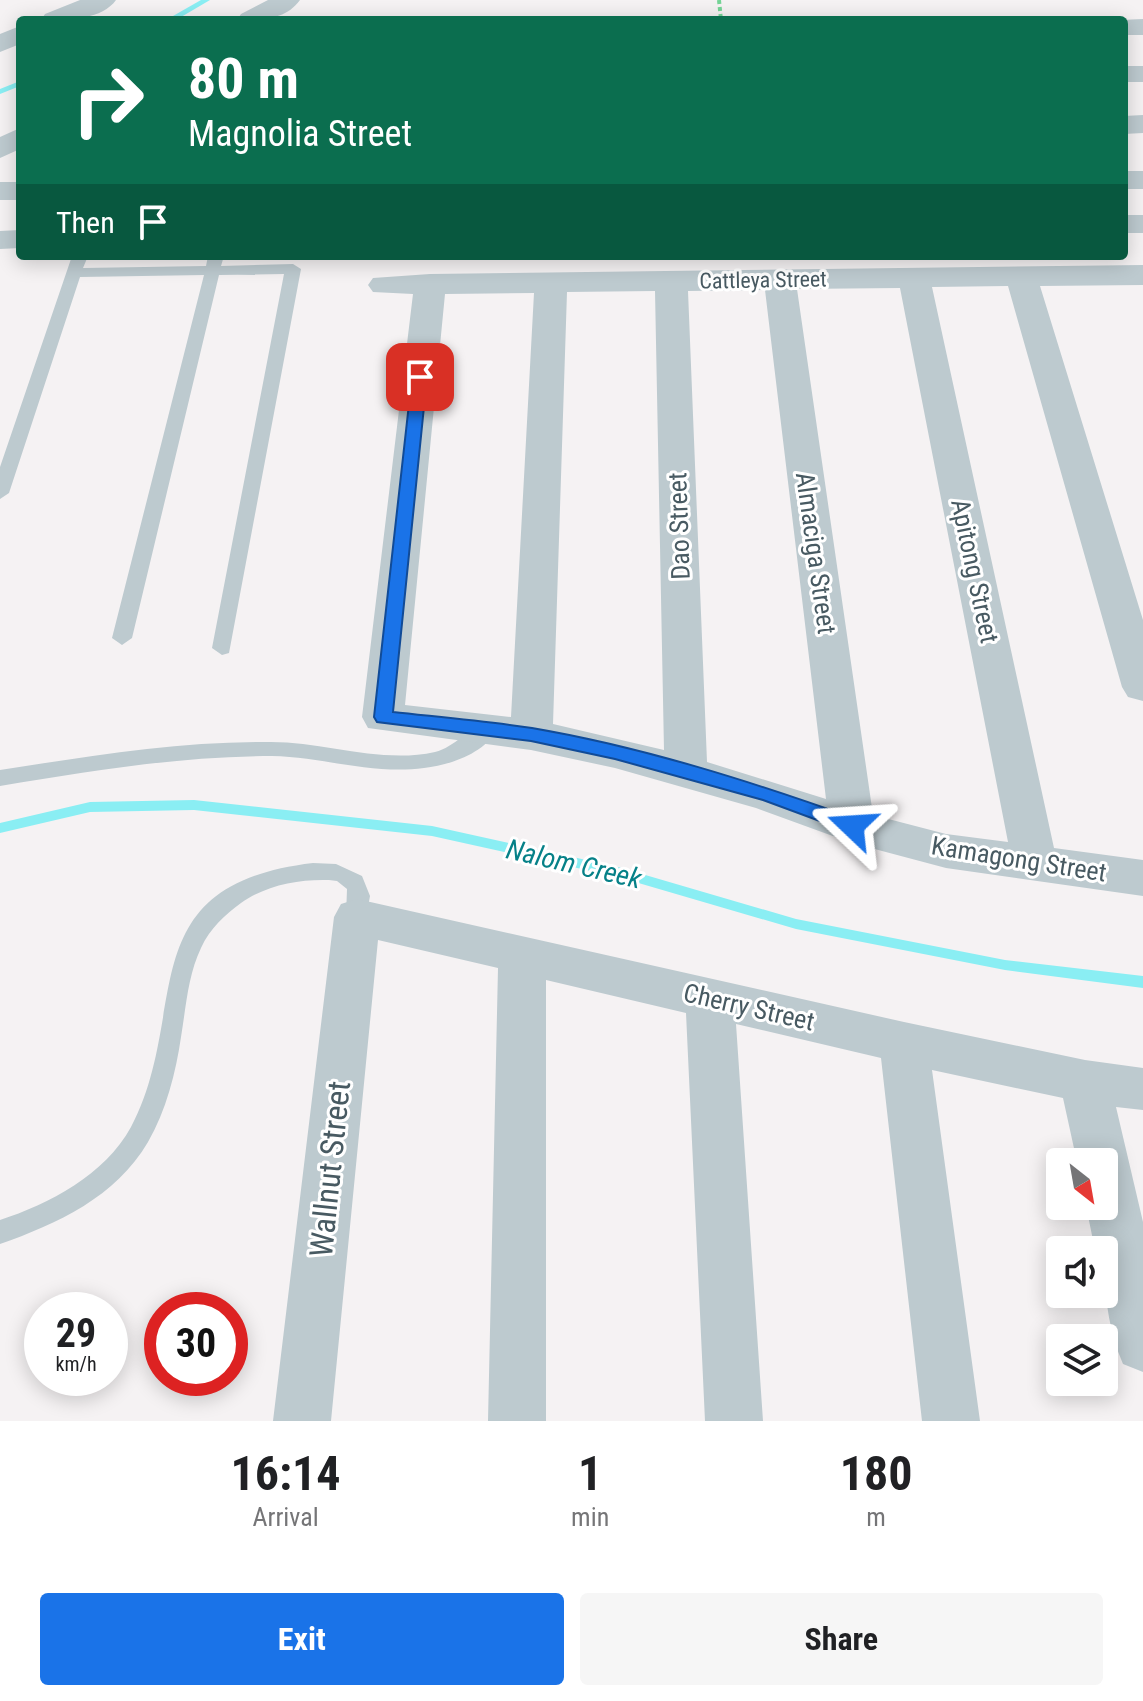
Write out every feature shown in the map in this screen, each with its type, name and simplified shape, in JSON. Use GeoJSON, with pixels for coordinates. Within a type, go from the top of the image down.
{"type":"FeatureCollection","features":[{"type":"Feature","properties":{"kind":"street"},"geometry":{"type":"LineString","coordinates":[[63,16],[103,0]]}},
{"type":"Feature","properties":{"kind":"street"},"geometry":{"type":"LineString","coordinates":[[257,16],[287,0]]}},
{"type":"Feature","properties":{"kind":"street"},"geometry":{"type":"LineString","coordinates":[[1021,277],[1143,687]]}},
{"type":"Feature","properties":{"kind":"street","name":"Apitong Street"},"geometry":{"type":"LineString","coordinates":[[914,278],[1035,865]]}},
{"type":"Feature","properties":{"kind":"street","name":"Cattleya Street"},"geometry":{"type":"LineString","coordinates":[[384,285],[1142,278]]}},
{"type":"Feature","properties":{"kind":"street","name":"Almaciga Street"},"geometry":{"type":"LineString","coordinates":[[780,280],[852,826]]}},
{"type":"Feature","properties":{"kind":"street","name":"Dao Street"},"geometry":{"type":"LineString","coordinates":[[671,281],[686,772]]}},
{"type":"Feature","properties":{"kind":"street"},"geometry":{"type":"LineString","coordinates":[[531,735],[551,283]]}},
{"type":"Feature","properties":{"kind":"street","name":"Kamagong Street"},"geometry":{"type":"LineString","coordinates":[[430,284],[383,717],[531,735],[615,752],[768,795],[852,826],[946,851],[1143,878]]}},
{"type":"Feature","properties":{"kind":"street","name":"Cherry Street"},"geometry":{"type":"LineString","coordinates":[[357,917],[904,1043],[1085,1081],[1143,1089]]}},
{"type":"Feature","properties":{"kind":"street","name":"Wallnut Street"},"geometry":{"type":"LineString","coordinates":[[302,1421],[357,917]]}},
{"type":"Feature","properties":{"kind":"street"},"geometry":{"type":"LineString","coordinates":[[517,1421],[522,953]]}},
{"type":"Feature","properties":{"kind":"street"},"geometry":{"type":"LineString","coordinates":[[710,997],[734,1421]]}},
{"type":"Feature","properties":{"kind":"street"},"geometry":{"type":"LineString","coordinates":[[904,1043],[951,1421]]}},
{"type":"Feature","properties":{"kind":"street"},"geometry":{"type":"LineString","coordinates":[[1085,1081],[1100,1148]]}},
{"type":"Feature","properties":{"kind":"street"},"geometry":{"type":"LineString","coordinates":[[1116,1220],[1143,1345]]}},
{"type":"Feature","properties":{"kind":"lane"},"geometry":{"type":"LineString","coordinates":[[0,493],[79,260]]}},
{"type":"Feature","properties":{"kind":"lane"},"geometry":{"type":"LineString","coordinates":[[74,273],[215,263],[293,269],[222,648]]}},
{"type":"Feature","properties":{"kind":"lane"},"geometry":{"type":"LineString","coordinates":[[122,638],[215,263]]}},
{"type":"Feature","properties":{"kind":"lane"},"geometry":{"type":"LineString","coordinates":[[0,778],[85,765],[273,749],[411,762],[444,757],[469,747],[487,730]]}},
{"type":"Feature","properties":{"kind":"lane"},"geometry":{"type":"LineString","coordinates":[[0,1232],[35,1221],[78,1199],[106,1177],[139,1135],[164,1067],[181,962],[201,925],[217,906],[247,889],[280,876],[338,873],[350,878],[359,889],[357,917]]}},
{"type":"Feature","properties":{"kind":"waterway"},"geometry":{"type":"LineString","coordinates":[[177,16],[206,0]]}},
{"type":"Feature","properties":{"kind":"waterway"},"geometry":{"type":"LineString","coordinates":[[0,92],[16,85]]}},
{"type":"Feature","properties":{"kind":"waterway","name":"Nalom Creek"},"geometry":{"type":"LineString","coordinates":[[0,828],[90,807],[194,805],[432,831],[618,872],[796,924],[1005,965],[1143,982]]}},
{"type":"Feature","properties":{"kind":"route"},"geometry":{"type":"LineString","coordinates":[[420,377],[383,717],[531,735],[615,752],[768,795],[852,826]]}}]}
